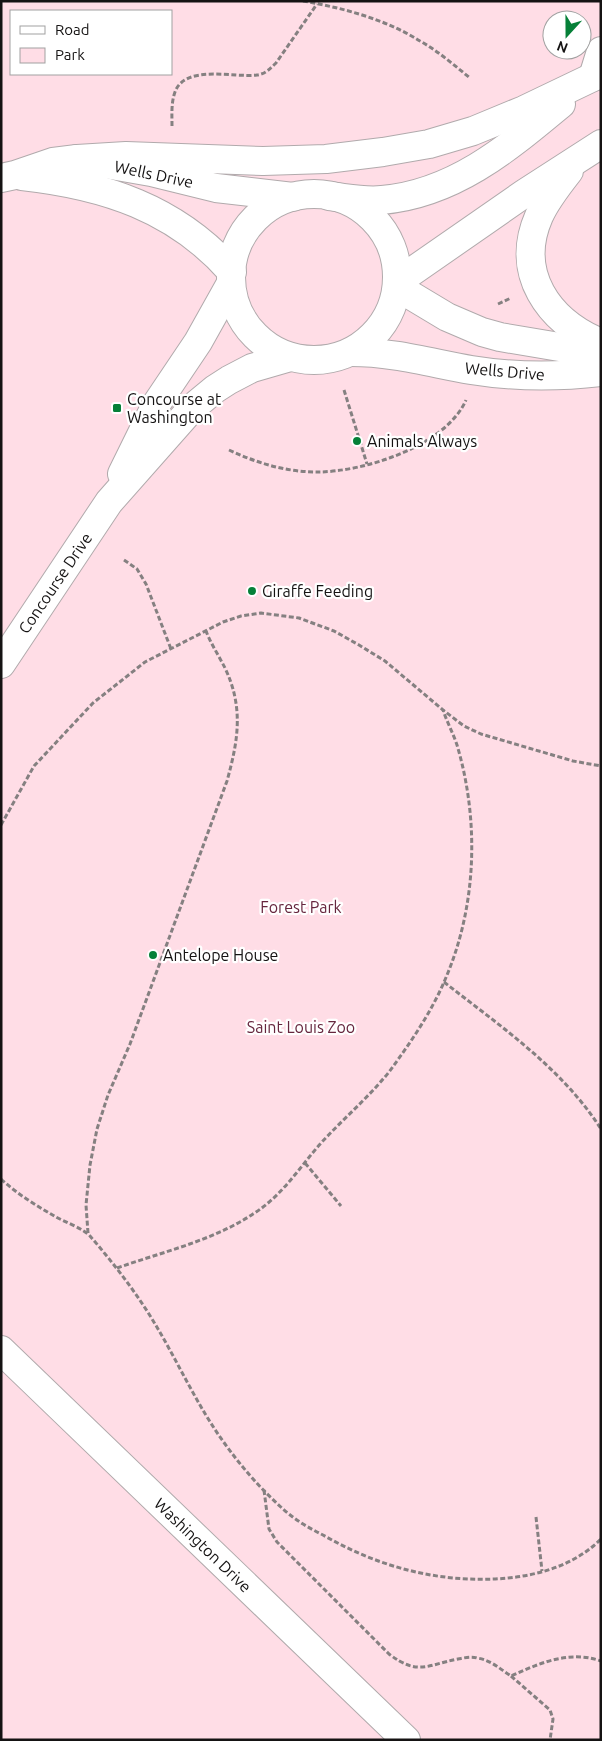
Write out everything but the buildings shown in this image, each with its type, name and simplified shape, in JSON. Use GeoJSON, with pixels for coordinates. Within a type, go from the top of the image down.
{"type":"FeatureCollection","features":[{"type":"Feature","properties":{"kind":"main road"},"geometry":{"type":"LineString","coordinates":[[329,196],[345,200],[360,208],[384,231],[394,255],[397,284],[391,309],[379,330],[370,340],[351,352],[311,361],[290,357],[262,342],[249,328],[240,314],[234,299],[232,278],[237,246],[252,222],[268,208],[294,197],[314,195],[329,196],[360,200],[381,200],[408,197],[428,192],[460,177],[522,136],[597,75],[601,51]]}},
{"type":"Feature","properties":{"kind":"main road"},"geometry":{"type":"LineString","coordinates":[[77,159],[126,156],[264,161],[326,159],[383,152],[429,144],[473,131],[524,110],[597,75]]}},
{"type":"Feature","properties":{"kind":"main road"},"geometry":{"type":"LineString","coordinates":[[397,284],[525,193],[592,150]]}},
{"type":"Feature","properties":{"kind":"main road"},"geometry":{"type":"LineString","coordinates":[[592,150],[565,177],[539,216],[531,261],[533,275],[546,304],[585,337],[601,343]]}},
{"type":"Feature","properties":{"kind":"main road","name":"Wells Drive"},"geometry":{"type":"LineString","coordinates":[[8,177],[54,162],[77,159],[151,172],[216,188],[294,197]]}},
{"type":"Feature","properties":{"kind":"main road","name":"Wells Drive"},"geometry":{"type":"LineString","coordinates":[[8,177],[56,180],[124,198],[149,208],[165,216],[201,242],[220,259],[232,278]]}},
{"type":"Feature","properties":{"kind":"main road","name":"Concourse Drive"},"geometry":{"type":"LineString","coordinates":[[109,502],[153,411],[198,342],[232,278]]}},
{"type":"Feature","properties":{"kind":"main road","name":"Wells Drive"},"geometry":{"type":"LineString","coordinates":[[397,284],[446,317],[482,332],[500,338],[601,354]]}},
{"type":"Feature","properties":{"kind":"main road","name":"Wells Drive"},"geometry":{"type":"LineString","coordinates":[[351,352],[375,352],[397,355],[502,374],[574,375],[601,372]]}},
{"type":"Feature","properties":{"kind":"main road","name":"Concourse Drive"},"geometry":{"type":"LineString","coordinates":[[1,664],[109,502],[192,408],[214,389],[248,370],[290,357]]}},
{"type":"Feature","properties":{"kind":"main road","name":"Washington Drive"},"geometry":{"type":"LineString","coordinates":[[1,1350],[406,1740]]}},
{"type":"Feature","properties":{"kind":"path"},"geometry":{"type":"LineString","coordinates":[[303,1],[366,16],[389,25],[420,40],[470,78]]}},
{"type":"Feature","properties":{"kind":"path"},"geometry":{"type":"LineString","coordinates":[[171,133],[175,90],[182,82],[192,76],[203,74],[258,75],[268,71],[276,63],[317,4]]}},
{"type":"Feature","properties":{"kind":"path"},"geometry":{"type":"LineString","coordinates":[[344,390],[367,464]]}},
{"type":"Feature","properties":{"kind":"path"},"geometry":{"type":"LineString","coordinates":[[228,450],[271,467],[317,472],[339,471],[407,451],[440,433],[459,413],[468,396]]}},
{"type":"Feature","properties":{"kind":"path"},"geometry":{"type":"LineString","coordinates":[[124,560],[137,569],[146,584],[171,648]]}},
{"type":"Feature","properties":{"kind":"path"},"geometry":{"type":"LineString","coordinates":[[1,825],[34,766],[93,703],[145,662],[232,619],[260,613],[299,618],[334,631],[385,660],[443,710],[464,726],[481,734],[572,760],[601,766]]}},
{"type":"Feature","properties":{"kind":"path"},"geometry":{"type":"LineString","coordinates":[[88,1233],[86,1205],[90,1165],[97,1129],[108,1095],[130,1044],[226,785],[235,752],[238,719],[234,692],[206,631]]}},
{"type":"Feature","properties":{"kind":"path"},"geometry":{"type":"LineString","coordinates":[[117,1268],[220,1233],[236,1225],[270,1202],[321,1143],[349,1116],[387,1074],[435,1002],[444,982],[464,921],[469,890],[472,840],[471,816],[464,771],[456,743],[443,710]]}},
{"type":"Feature","properties":{"kind":"path"},"geometry":{"type":"LineString","coordinates":[[444,982],[538,1056],[588,1109],[601,1129]]}},
{"type":"Feature","properties":{"kind":"path"},"geometry":{"type":"LineString","coordinates":[[305,1163],[342,1206]]}},
{"type":"Feature","properties":{"kind":"path"},"geometry":{"type":"LineString","coordinates":[[1,1179],[32,1202],[88,1233],[117,1268],[157,1327],[203,1409],[227,1447],[264,1490],[284,1510],[302,1523],[344,1548],[374,1561],[428,1575],[460,1578],[483,1579],[528,1575],[565,1564],[581,1556],[601,1539]]}},
{"type":"Feature","properties":{"kind":"path"},"geometry":{"type":"LineString","coordinates":[[264,1490],[269,1529],[277,1542],[389,1654],[404,1664],[417,1668],[476,1657],[495,1665],[511,1676],[550,1710],[553,1719],[550,1740]]}},
{"type":"Feature","properties":{"kind":"path"},"geometry":{"type":"LineString","coordinates":[[536,1517],[542,1571]]}},
{"type":"Feature","properties":{"kind":"path"},"geometry":{"type":"LineString","coordinates":[[511,1676],[548,1661],[564,1657],[587,1656],[601,1661]]}},
{"type":"Feature","properties":{"kind":"green space","name":"Saint Louis Zoo"},"geometry":{"type":"Polygon","coordinates":[[[1,1],[601,1],[601,1740],[1,1740],[1,1]]]}},
{"type":"Feature","properties":{"kind":"place","name":"Concourse at Washington"},"geometry":{"type":"Point","coordinates":[117,408]}},
{"type":"Feature","properties":{"kind":"place","name":"Animals Always"},"geometry":{"type":"Point","coordinates":[357,441]}},
{"type":"Feature","properties":{"kind":"place","name":"Giraffe Feeding"},"geometry":{"type":"Point","coordinates":[252,591]}},
{"type":"Feature","properties":{"kind":"place","name":"Antelope House"},"geometry":{"type":"Point","coordinates":[153,955]}},
{"type":"Feature","properties":{"kind":"park label","name":"Forest Park"},"geometry":{"type":"Point","coordinates":[301,907]}}]}
